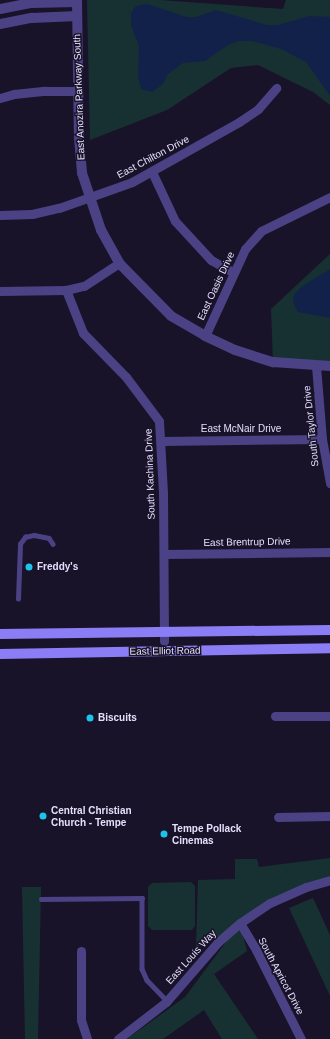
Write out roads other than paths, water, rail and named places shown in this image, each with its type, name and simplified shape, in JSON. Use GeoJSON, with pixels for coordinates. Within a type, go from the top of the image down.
{"type":"FeatureCollection","features":[{"type":"Feature","properties":{"kind":"main road","name":"East Elliot Road"},"geometry":{"type":"LineString","coordinates":[[0,634],[165,637],[330,630]]}},
{"type":"Feature","properties":{"kind":"main road","name":"East Elliot Road"},"geometry":{"type":"LineString","coordinates":[[0,654],[330,648]]}},
{"type":"Feature","properties":{"kind":"street"},"geometry":{"type":"LineString","coordinates":[[0,9],[32,3],[77,1]]}},
{"type":"Feature","properties":{"kind":"street","name":"East Anozira Parkway South"},"geometry":{"type":"LineString","coordinates":[[77,1],[78,91],[82,173],[89,198],[101,230],[119,263],[171,316],[205,336],[235,350],[273,362],[330,366]]}},
{"type":"Feature","properties":{"kind":"street"},"geometry":{"type":"LineString","coordinates":[[0,24],[32,18],[77,16]]}},
{"type":"Feature","properties":{"kind":"street","name":"East Chilton Drive"},"geometry":{"type":"LineString","coordinates":[[0,215],[32,214],[89,198],[132,182],[239,122],[258,108],[276,88]]}},
{"type":"Feature","properties":{"kind":"street"},"geometry":{"type":"LineString","coordinates":[[0,98],[37,92],[78,91]]}},
{"type":"Feature","properties":{"kind":"street"},"geometry":{"type":"LineString","coordinates":[[152,172],[175,221],[211,260],[233,272]]}},
{"type":"Feature","properties":{"kind":"street","name":"East Oasis Drive"},"geometry":{"type":"LineString","coordinates":[[205,336],[233,272],[245,249],[261,232],[330,196]]}},
{"type":"Feature","properties":{"kind":"street"},"geometry":{"type":"LineString","coordinates":[[0,291],[66,290],[84,286],[119,263]]}},
{"type":"Feature","properties":{"kind":"street","name":"South Kachina Drive"},"geometry":{"type":"LineString","coordinates":[[66,290],[83,333],[148,403],[159,421],[161,441],[165,637]]}},
{"type":"Feature","properties":{"kind":"street","name":"South Taylor Drive"},"geometry":{"type":"LineString","coordinates":[[316,366],[322,440],[330,483]]}},
{"type":"Feature","properties":{"kind":"street","name":"East McNair Drive"},"geometry":{"type":"LineString","coordinates":[[161,441],[322,440]]}},
{"type":"Feature","properties":{"kind":"street","name":"East Brentrup Drive"},"geometry":{"type":"LineString","coordinates":[[164,554],[330,552]]}},
{"type":"Feature","properties":{"kind":"street"},"geometry":{"type":"LineString","coordinates":[[275,716],[330,716]]}},
{"type":"Feature","properties":{"kind":"street"},"geometry":{"type":"LineString","coordinates":[[278,817],[330,816]]}},
{"type":"Feature","properties":{"kind":"street","name":"East Louis Way"},"geometry":{"type":"LineString","coordinates":[[118,1039],[167,1001],[218,942],[240,923],[270,903],[306,886],[330,880]]}},
{"type":"Feature","properties":{"kind":"street","name":"South Apricot Drive"},"geometry":{"type":"LineString","coordinates":[[240,923],[256,950],[301,1039]]}},
{"type":"Feature","properties":{"kind":"street"},"geometry":{"type":"LineString","coordinates":[[81,951],[81,1020],[87,1039]]}},
{"type":"Feature","properties":{"kind":"lane"},"geometry":{"type":"LineString","coordinates":[[18,599],[20,544],[25,537],[34,535],[48,538],[53,544]]}},
{"type":"Feature","properties":{"kind":"lane"},"geometry":{"type":"LineString","coordinates":[[41,898],[142,898],[142,969],[147,980],[167,1001]]}},
{"type":"Feature","properties":{"kind":"water"},"geometry":{"type":"Polygon","coordinates":[[[147,4],[187,17],[196,17],[216,10],[267,25],[278,25],[309,16],[330,17],[330,96],[306,62],[281,49],[252,41],[239,41],[228,45],[205,61],[183,63],[168,74],[163,84],[152,92],[141,89],[138,76],[139,46],[131,25],[131,13],[136,6],[147,4]]]}},
{"type":"Feature","properties":{"kind":"water"},"geometry":{"type":"Polygon","coordinates":[[[330,269],[330,318],[298,312],[293,302],[294,295],[301,287],[330,269]]]}},
{"type":"Feature","properties":{"kind":"place","name":"Freddy's"},"geometry":{"type":"Point","coordinates":[29,567]}},
{"type":"Feature","properties":{"kind":"place","name":"Biscuits"},"geometry":{"type":"Point","coordinates":[90,718]}},
{"type":"Feature","properties":{"kind":"place","name":"Central Christian Church - Tempe"},"geometry":{"type":"Point","coordinates":[43,816]}},
{"type":"Feature","properties":{"kind":"place","name":"Tempe Pollack Cinemas"},"geometry":{"type":"Point","coordinates":[164,834]}}]}
